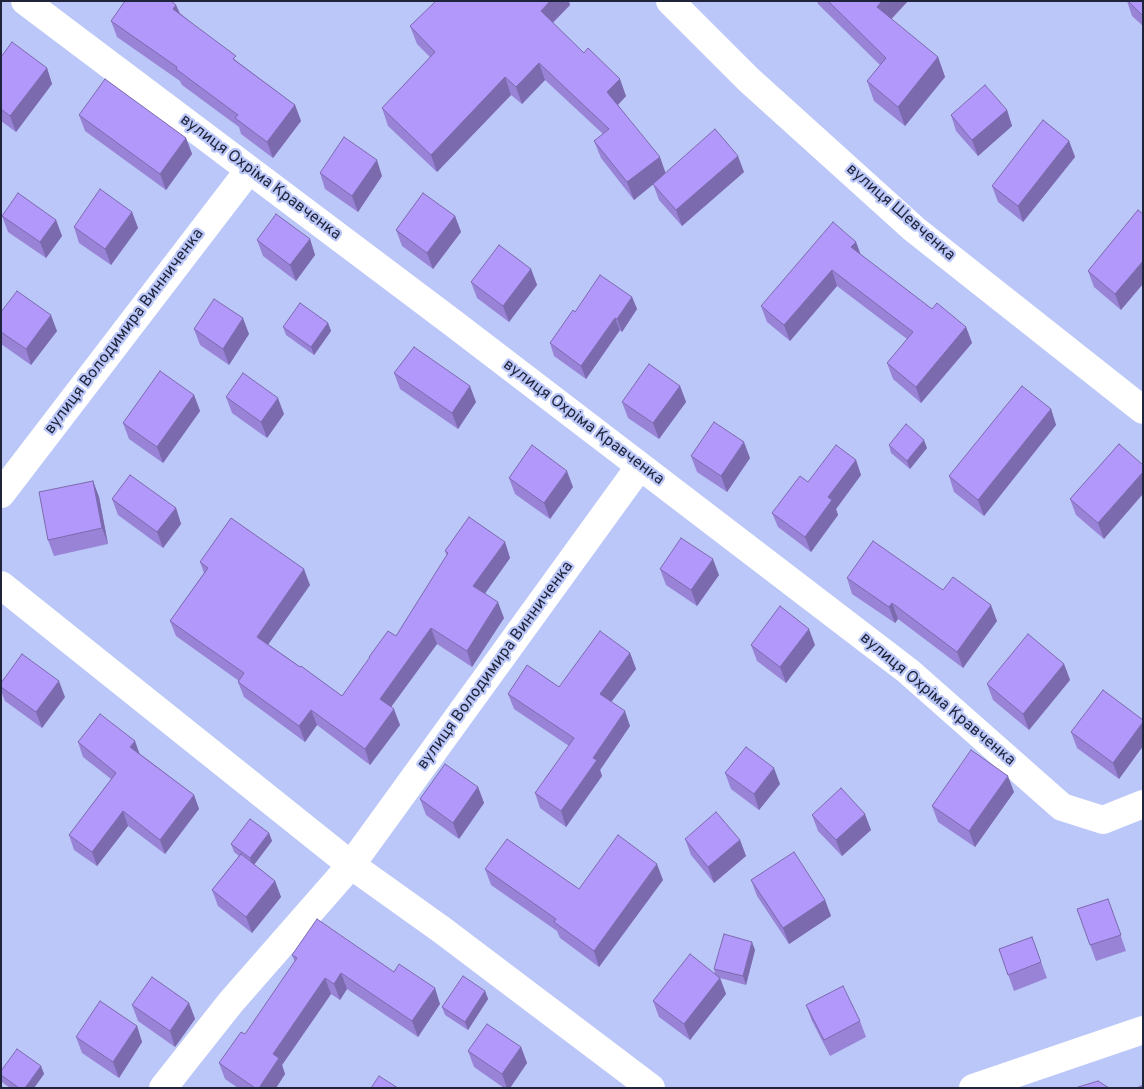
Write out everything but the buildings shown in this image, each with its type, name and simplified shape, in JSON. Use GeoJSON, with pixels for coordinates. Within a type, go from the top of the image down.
{"type":"FeatureCollection","features":[{"type":"Feature","properties":{"kind":"street","name":"вулиця Охріма Кравченка"},"geometry":{"type":"LineString","coordinates":[[25,1],[908,671],[1062,807],[1103,820],[1143,804]]}},
{"type":"Feature","properties":{"kind":"street","name":"вулиця Шевченка"},"geometry":{"type":"LineString","coordinates":[[670,1],[749,80],[914,229],[1143,410]]}},
{"type":"Feature","properties":{"kind":"street","name":"вулиця Володимира Винниченка"},"geometry":{"type":"LineString","coordinates":[[1,494],[248,170]]}},
{"type":"Feature","properties":{"kind":"street","name":"вулиця Володимира Винниченка"},"geometry":{"type":"LineString","coordinates":[[163,1088],[231,1002],[351,865],[640,466]]}},
{"type":"Feature","properties":{"kind":"street"},"geometry":{"type":"LineString","coordinates":[[1,585],[351,865],[442,930],[651,1088]]}},
{"type":"Feature","properties":{"kind":"street"},"geometry":{"type":"LineString","coordinates":[[974,1088],[1143,1030]]}}]}
